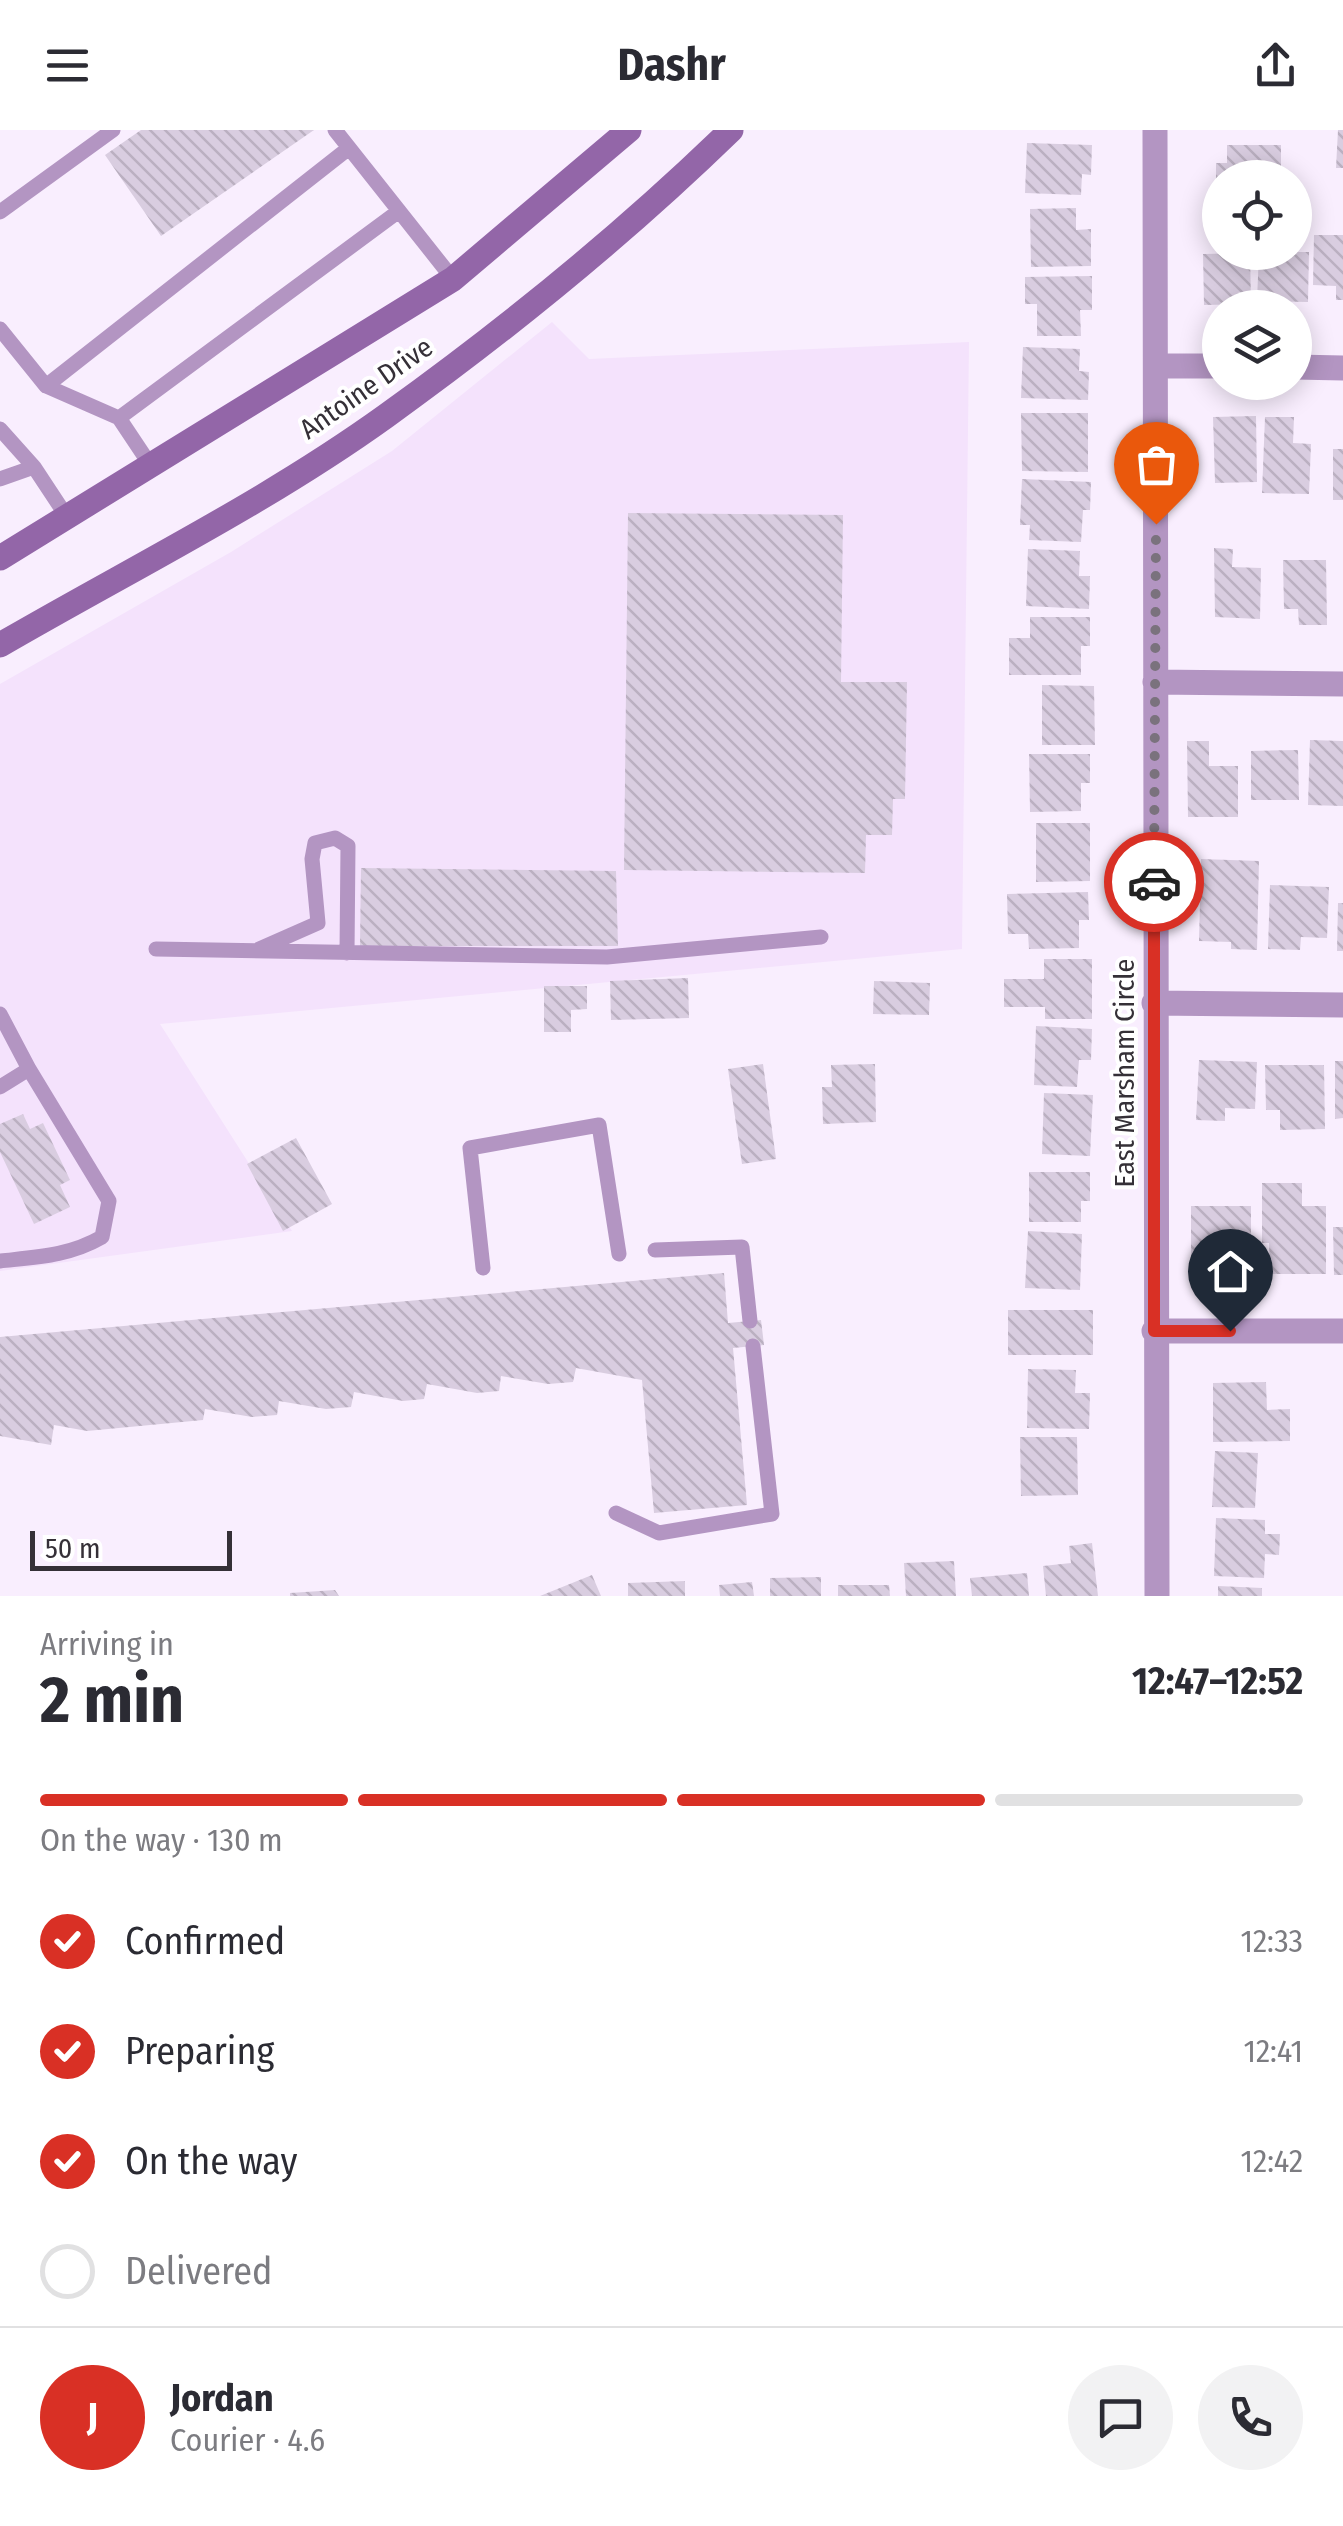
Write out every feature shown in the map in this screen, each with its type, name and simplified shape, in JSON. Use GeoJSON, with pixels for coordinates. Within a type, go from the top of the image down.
{"type":"FeatureCollection","features":[{"type":"Feature","properties":{"kind":"main road","name":"Antoine Drive"},"geometry":{"type":"LineString","coordinates":[[0,558],[453,279],[629,130]]}},
{"type":"Feature","properties":{"kind":"main road","name":"Antoine Drive"},"geometry":{"type":"LineString","coordinates":[[0,645],[277,486],[384,417],[579,268],[732,130]]}},
{"type":"Feature","properties":{"kind":"street","name":"East Marsham Circle"},"geometry":{"type":"LineString","coordinates":[[1155,130],[1157,1596]]}},
{"type":"Feature","properties":{"kind":"street"},"geometry":{"type":"LineString","coordinates":[[1157,366],[1202,366]]}},
{"type":"Feature","properties":{"kind":"street"},"geometry":{"type":"LineString","coordinates":[[1312,367],[1343,368]]}},
{"type":"Feature","properties":{"kind":"street"},"geometry":{"type":"LineString","coordinates":[[1154,682],[1343,684]]}},
{"type":"Feature","properties":{"kind":"street"},"geometry":{"type":"LineString","coordinates":[[1154,1003],[1343,1005]]}},
{"type":"Feature","properties":{"kind":"street"},"geometry":{"type":"LineString","coordinates":[[1154,1331],[1343,1331]]}},
{"type":"Feature","properties":{"kind":"lane"},"geometry":{"type":"LineString","coordinates":[[0,212],[113,130]]}},
{"type":"Feature","properties":{"kind":"lane"},"geometry":{"type":"LineString","coordinates":[[335,130],[453,279]]}},
{"type":"Feature","properties":{"kind":"lane"},"geometry":{"type":"LineString","coordinates":[[46,386],[350,148]]}},
{"type":"Feature","properties":{"kind":"lane"},"geometry":{"type":"LineString","coordinates":[[119,418],[400,211]]}},
{"type":"Feature","properties":{"kind":"lane"},"geometry":{"type":"LineString","coordinates":[[0,329],[46,386],[119,418],[151,466]]}},
{"type":"Feature","properties":{"kind":"lane"},"geometry":{"type":"LineString","coordinates":[[0,429],[34,467],[67,518]]}},
{"type":"Feature","properties":{"kind":"lane"},"geometry":{"type":"LineString","coordinates":[[0,479],[34,467]]}},
{"type":"Feature","properties":{"kind":"lane"},"geometry":{"type":"LineString","coordinates":[[255,951],[318,923],[312,860],[315,843],[335,838],[348,846],[347,952]]}},
{"type":"Feature","properties":{"kind":"lane"},"geometry":{"type":"LineString","coordinates":[[156,949],[607,957],[822,937]]}},
{"type":"Feature","properties":{"kind":"lane"},"geometry":{"type":"LineString","coordinates":[[0,1014],[109,1201],[102,1237],[84,1247],[61,1255],[3,1256]]}},
{"type":"Feature","properties":{"kind":"lane"},"geometry":{"type":"LineString","coordinates":[[0,1086],[29,1069]]}},
{"type":"Feature","properties":{"kind":"lane"},"geometry":{"type":"LineString","coordinates":[[484,1268],[470,1148],[599,1125],[619,1254]]}},
{"type":"Feature","properties":{"kind":"lane"},"geometry":{"type":"LineString","coordinates":[[655,1250],[742,1247],[750,1321]]}},
{"type":"Feature","properties":{"kind":"lane"},"geometry":{"type":"LineString","coordinates":[[616,1513],[660,1533],[772,1514],[753,1346]]}},
{"type":"Feature","properties":{"kind":"shaded area"},"geometry":{"type":"Polygon","coordinates":[[[552,322],[589,359],[969,342],[962,949],[160,1024],[292,1231],[0,1271],[0,684],[231,552],[392,451],[552,322]]]}},
{"type":"Feature","properties":{"kind":"building"},"geometry":{"type":"Polygon","coordinates":[[[141,130],[314,130],[161,236],[105,155],[141,130]]]}},
{"type":"Feature","properties":{"kind":"building"},"geometry":{"type":"Polygon","coordinates":[[[1338,130],[1343,130],[1343,168],[1336,168],[1338,130]]]}},
{"type":"Feature","properties":{"kind":"building"},"geometry":{"type":"Polygon","coordinates":[[[1027,143],[1092,145],[1091,175],[1082,174],[1081,195],[1025,193],[1027,143]]]}},
{"type":"Feature","properties":{"kind":"building"},"geometry":{"type":"Polygon","coordinates":[[[1227,145],[1281,145],[1281,160],[1227,160],[1227,145]]]}},
{"type":"Feature","properties":{"kind":"building"},"geometry":{"type":"Polygon","coordinates":[[[1076,208],[1076,230],[1091,229],[1091,266],[1031,267],[1030,209],[1076,208]]]}},
{"type":"Feature","properties":{"kind":"building"},"geometry":{"type":"Polygon","coordinates":[[[1314,235],[1343,235],[1343,300],[1336,300],[1336,286],[1313,285],[1314,235]]]}},
{"type":"Feature","properties":{"kind":"building"},"geometry":{"type":"Polygon","coordinates":[[[1203,270],[1250,270],[1251,290],[1204,290],[1203,270]]]}},
{"type":"Feature","properties":{"kind":"building"},"geometry":{"type":"Polygon","coordinates":[[[1258,270],[1309,270],[1308,290],[1257,290],[1258,270]]]}},
{"type":"Feature","properties":{"kind":"building"},"geometry":{"type":"Polygon","coordinates":[[[1092,276],[1092,310],[1080,310],[1081,336],[1037,336],[1037,304],[1025,304],[1025,277],[1092,276]]]}},
{"type":"Feature","properties":{"kind":"building"},"geometry":{"type":"Polygon","coordinates":[[[1023,347],[1080,349],[1079,371],[1089,372],[1088,400],[1021,398],[1023,347]]]}},
{"type":"Feature","properties":{"kind":"building"},"geometry":{"type":"Polygon","coordinates":[[[1021,413],[1088,413],[1088,472],[1022,471],[1021,413]]]}},
{"type":"Feature","properties":{"kind":"building"},"geometry":{"type":"Polygon","coordinates":[[[1256,416],[1257,482],[1215,483],[1213,417],[1256,416]]]}},
{"type":"Feature","properties":{"kind":"building"},"geometry":{"type":"Polygon","coordinates":[[[1265,417],[1294,417],[1293,443],[1311,444],[1309,494],[1262,493],[1265,417]]]}},
{"type":"Feature","properties":{"kind":"building"},"geometry":{"type":"Polygon","coordinates":[[[1333,449],[1343,449],[1343,500],[1333,500],[1333,449]]]}},
{"type":"Feature","properties":{"kind":"building"},"geometry":{"type":"Polygon","coordinates":[[[1022,479],[1091,482],[1090,510],[1083,510],[1081,542],[1029,540],[1030,525],[1020,525],[1022,479]]]}},
{"type":"Feature","properties":{"kind":"building"},"geometry":{"type":"Polygon","coordinates":[[[628,513],[843,515],[841,682],[907,682],[905,799],[893,799],[892,835],[866,835],[865,873],[624,870],[628,513]]]}},
{"type":"Feature","properties":{"kind":"building"},"geometry":{"type":"Polygon","coordinates":[[[1214,548],[1233,549],[1232,567],[1261,568],[1260,619],[1215,617],[1214,548]]]}},
{"type":"Feature","properties":{"kind":"building"},"geometry":{"type":"Polygon","coordinates":[[[1028,549],[1080,551],[1079,576],[1090,576],[1089,609],[1026,606],[1028,549]]]}},
{"type":"Feature","properties":{"kind":"building"},"geometry":{"type":"Polygon","coordinates":[[[1283,560],[1326,560],[1327,625],[1299,625],[1298,609],[1284,609],[1283,560]]]}},
{"type":"Feature","properties":{"kind":"building"},"geometry":{"type":"Polygon","coordinates":[[[1030,617],[1090,617],[1090,646],[1081,646],[1081,675],[1009,675],[1009,638],[1030,638],[1030,617]]]}},
{"type":"Feature","properties":{"kind":"building"},"geometry":{"type":"Polygon","coordinates":[[[1042,685],[1094,686],[1095,745],[1042,745],[1042,685]]]}},
{"type":"Feature","properties":{"kind":"building"},"geometry":{"type":"Polygon","coordinates":[[[1310,740],[1343,741],[1343,806],[1308,805],[1310,740]]]}},
{"type":"Feature","properties":{"kind":"building"},"geometry":{"type":"Polygon","coordinates":[[[1187,741],[1209,741],[1209,766],[1238,766],[1238,817],[1188,817],[1187,741]]]}},
{"type":"Feature","properties":{"kind":"building"},"geometry":{"type":"Polygon","coordinates":[[[1298,750],[1299,800],[1251,800],[1251,751],[1298,750]]]}},
{"type":"Feature","properties":{"kind":"building"},"geometry":{"type":"Polygon","coordinates":[[[1029,754],[1090,754],[1090,783],[1081,783],[1081,811],[1030,812],[1029,754]]]}},
{"type":"Feature","properties":{"kind":"building"},"geometry":{"type":"Polygon","coordinates":[[[1036,823],[1090,823],[1090,881],[1036,882],[1036,823]]]}},
{"type":"Feature","properties":{"kind":"building"},"geometry":{"type":"Polygon","coordinates":[[[1201,859],[1259,861],[1257,950],[1231,949],[1231,942],[1199,941],[1201,859]]]}},
{"type":"Feature","properties":{"kind":"building"},"geometry":{"type":"Polygon","coordinates":[[[361,868],[616,871],[618,946],[360,946],[361,868]]]}},
{"type":"Feature","properties":{"kind":"building"},"geometry":{"type":"Polygon","coordinates":[[[1270,885],[1329,887],[1327,938],[1301,937],[1300,950],[1268,949],[1270,885]]]}},
{"type":"Feature","properties":{"kind":"building"},"geometry":{"type":"Polygon","coordinates":[[[1088,892],[1089,920],[1079,920],[1079,948],[1029,949],[1028,934],[1008,934],[1007,894],[1088,892]]]}},
{"type":"Feature","properties":{"kind":"building"},"geometry":{"type":"Polygon","coordinates":[[[1338,903],[1343,903],[1343,951],[1337,951],[1338,903]]]}},
{"type":"Feature","properties":{"kind":"building"},"geometry":{"type":"Polygon","coordinates":[[[1044,959],[1092,959],[1092,1019],[1045,1019],[1045,1007],[1004,1007],[1004,979],[1044,979],[1044,959]]]}},
{"type":"Feature","properties":{"kind":"building"},"geometry":{"type":"Polygon","coordinates":[[[688,978],[689,1018],[611,1020],[610,981],[688,978]]]}},
{"type":"Feature","properties":{"kind":"building"},"geometry":{"type":"Polygon","coordinates":[[[874,981],[930,983],[929,1015],[873,1014],[874,981]]]}},
{"type":"Feature","properties":{"kind":"building"},"geometry":{"type":"Polygon","coordinates":[[[544,986],[587,986],[587,1009],[571,1010],[571,1032],[544,1032],[544,986]]]}},
{"type":"Feature","properties":{"kind":"building"},"geometry":{"type":"Polygon","coordinates":[[[1036,1026],[1092,1029],[1091,1060],[1079,1060],[1077,1087],[1034,1085],[1036,1026]]]}},
{"type":"Feature","properties":{"kind":"building"},"geometry":{"type":"Polygon","coordinates":[[[1199,1060],[1257,1062],[1255,1109],[1225,1108],[1225,1121],[1196,1120],[1199,1060]]]}},
{"type":"Feature","properties":{"kind":"building"},"geometry":{"type":"Polygon","coordinates":[[[1335,1061],[1343,1061],[1343,1118],[1335,1119],[1335,1061]]]}},
{"type":"Feature","properties":{"kind":"building"},"geometry":{"type":"Polygon","coordinates":[[[763,1064],[776,1159],[742,1164],[728,1069],[763,1064]]]}},
{"type":"Feature","properties":{"kind":"building"},"geometry":{"type":"Polygon","coordinates":[[[875,1064],[876,1122],[823,1124],[822,1087],[832,1087],[831,1065],[875,1064]]]}},
{"type":"Feature","properties":{"kind":"building"},"geometry":{"type":"Polygon","coordinates":[[[1265,1065],[1324,1065],[1325,1129],[1280,1130],[1280,1110],[1266,1110],[1265,1065]]]}},
{"type":"Feature","properties":{"kind":"building"},"geometry":{"type":"Polygon","coordinates":[[[1044,1093],[1093,1095],[1090,1156],[1042,1154],[1044,1093]]]}},
{"type":"Feature","properties":{"kind":"building"},"geometry":{"type":"Polygon","coordinates":[[[23,1114],[30,1129],[43,1123],[70,1180],[60,1185],[70,1207],[34,1224],[0,1152],[0,1124],[23,1114]]]}},
{"type":"Feature","properties":{"kind":"building"},"geometry":{"type":"Polygon","coordinates":[[[296,1138],[332,1204],[283,1231],[247,1164],[296,1138]]]}},
{"type":"Feature","properties":{"kind":"building"},"geometry":{"type":"Polygon","coordinates":[[[1029,1172],[1090,1172],[1090,1201],[1081,1201],[1081,1222],[1029,1222],[1029,1172]]]}},
{"type":"Feature","properties":{"kind":"building"},"geometry":{"type":"Polygon","coordinates":[[[1262,1183],[1302,1183],[1302,1206],[1326,1206],[1326,1274],[1270,1274],[1269,1243],[1262,1243],[1262,1183]]]}},
{"type":"Feature","properties":{"kind":"building"},"geometry":{"type":"Polygon","coordinates":[[[1191,1206],[1251,1206],[1251,1274],[1191,1273],[1191,1206]]]}},
{"type":"Feature","properties":{"kind":"building"},"geometry":{"type":"Polygon","coordinates":[[[1333,1227],[1343,1227],[1343,1275],[1334,1275],[1333,1227]]]}},
{"type":"Feature","properties":{"kind":"building"},"geometry":{"type":"Polygon","coordinates":[[[1028,1231],[1082,1234],[1080,1290],[1025,1288],[1028,1231]]]}},
{"type":"Feature","properties":{"kind":"building"},"geometry":{"type":"Polygon","coordinates":[[[724,1273],[728,1323],[761,1320],[764,1345],[733,1348],[747,1505],[654,1513],[642,1380],[576,1368],[573,1382],[548,1384],[501,1376],[499,1391],[477,1393],[427,1384],[424,1399],[403,1401],[354,1392],[351,1407],[326,1409],[279,1401],[277,1415],[252,1417],[205,1409],[203,1420],[87,1431],[54,1425],[51,1445],[0,1436],[0,1337],[724,1273]]]}},
{"type":"Feature","properties":{"kind":"building"},"geometry":{"type":"Polygon","coordinates":[[[1008,1310],[1093,1310],[1093,1355],[1008,1355],[1008,1310]]]}},
{"type":"Feature","properties":{"kind":"building"},"geometry":{"type":"Polygon","coordinates":[[[1028,1369],[1076,1370],[1075,1393],[1090,1393],[1089,1429],[1027,1428],[1028,1369]]]}},
{"type":"Feature","properties":{"kind":"building"},"geometry":{"type":"Polygon","coordinates":[[[1266,1382],[1267,1410],[1290,1409],[1290,1441],[1213,1442],[1213,1383],[1266,1382]]]}},
{"type":"Feature","properties":{"kind":"building"},"geometry":{"type":"Polygon","coordinates":[[[1020,1437],[1077,1437],[1078,1495],[1021,1496],[1020,1437]]]}},
{"type":"Feature","properties":{"kind":"building"},"geometry":{"type":"Polygon","coordinates":[[[1215,1451],[1258,1453],[1255,1508],[1212,1507],[1215,1451]]]}},
{"type":"Feature","properties":{"kind":"building"},"geometry":{"type":"Polygon","coordinates":[[[1216,1518],[1265,1520],[1265,1534],[1280,1534],[1279,1555],[1265,1554],[1264,1578],[1214,1576],[1216,1518]]]}},
{"type":"Feature","properties":{"kind":"building"},"geometry":{"type":"Polygon","coordinates":[[[1092,1543],[1098,1596],[1046,1596],[1043,1566],[1071,1563],[1069,1546],[1092,1543]]]}},
{"type":"Feature","properties":{"kind":"building"},"geometry":{"type":"Polygon","coordinates":[[[954,1561],[956,1596],[906,1596],[904,1563],[954,1561]]]}},
{"type":"Feature","properties":{"kind":"building"},"geometry":{"type":"Polygon","coordinates":[[[1027,1573],[1029,1596],[972,1596],[970,1578],[1027,1573]]]}},
{"type":"Feature","properties":{"kind":"building"},"geometry":{"type":"Polygon","coordinates":[[[592,1575],[601,1596],[540,1596],[592,1575]]]}},
{"type":"Feature","properties":{"kind":"building"},"geometry":{"type":"Polygon","coordinates":[[[821,1577],[821,1596],[770,1596],[770,1578],[821,1577]]]}},
{"type":"Feature","properties":{"kind":"building"},"geometry":{"type":"Polygon","coordinates":[[[685,1581],[685,1596],[628,1596],[628,1583],[685,1581]]]}},
{"type":"Feature","properties":{"kind":"building"},"geometry":{"type":"Polygon","coordinates":[[[752,1582],[754,1596],[720,1596],[719,1585],[752,1582]]]}},
{"type":"Feature","properties":{"kind":"building"},"geometry":{"type":"Polygon","coordinates":[[[838,1585],[889,1585],[890,1596],[838,1596],[838,1585]]]}},
{"type":"Feature","properties":{"kind":"building"},"geometry":{"type":"Polygon","coordinates":[[[1218,1586],[1262,1588],[1262,1596],[1218,1596],[1218,1586]]]}},
{"type":"Feature","properties":{"kind":"building"},"geometry":{"type":"Polygon","coordinates":[[[335,1590],[339,1596],[290,1596],[290,1593],[335,1590]]]}},
{"type":"Feature","properties":{"kind":"way so far"},"geometry":{"type":"LineString","coordinates":[[1154,882],[1156,524]]}},
{"type":"Feature","properties":{"kind":"route"},"geometry":{"type":"LineString","coordinates":[[1154,882],[1154,1331],[1230,1331]]}}]}
